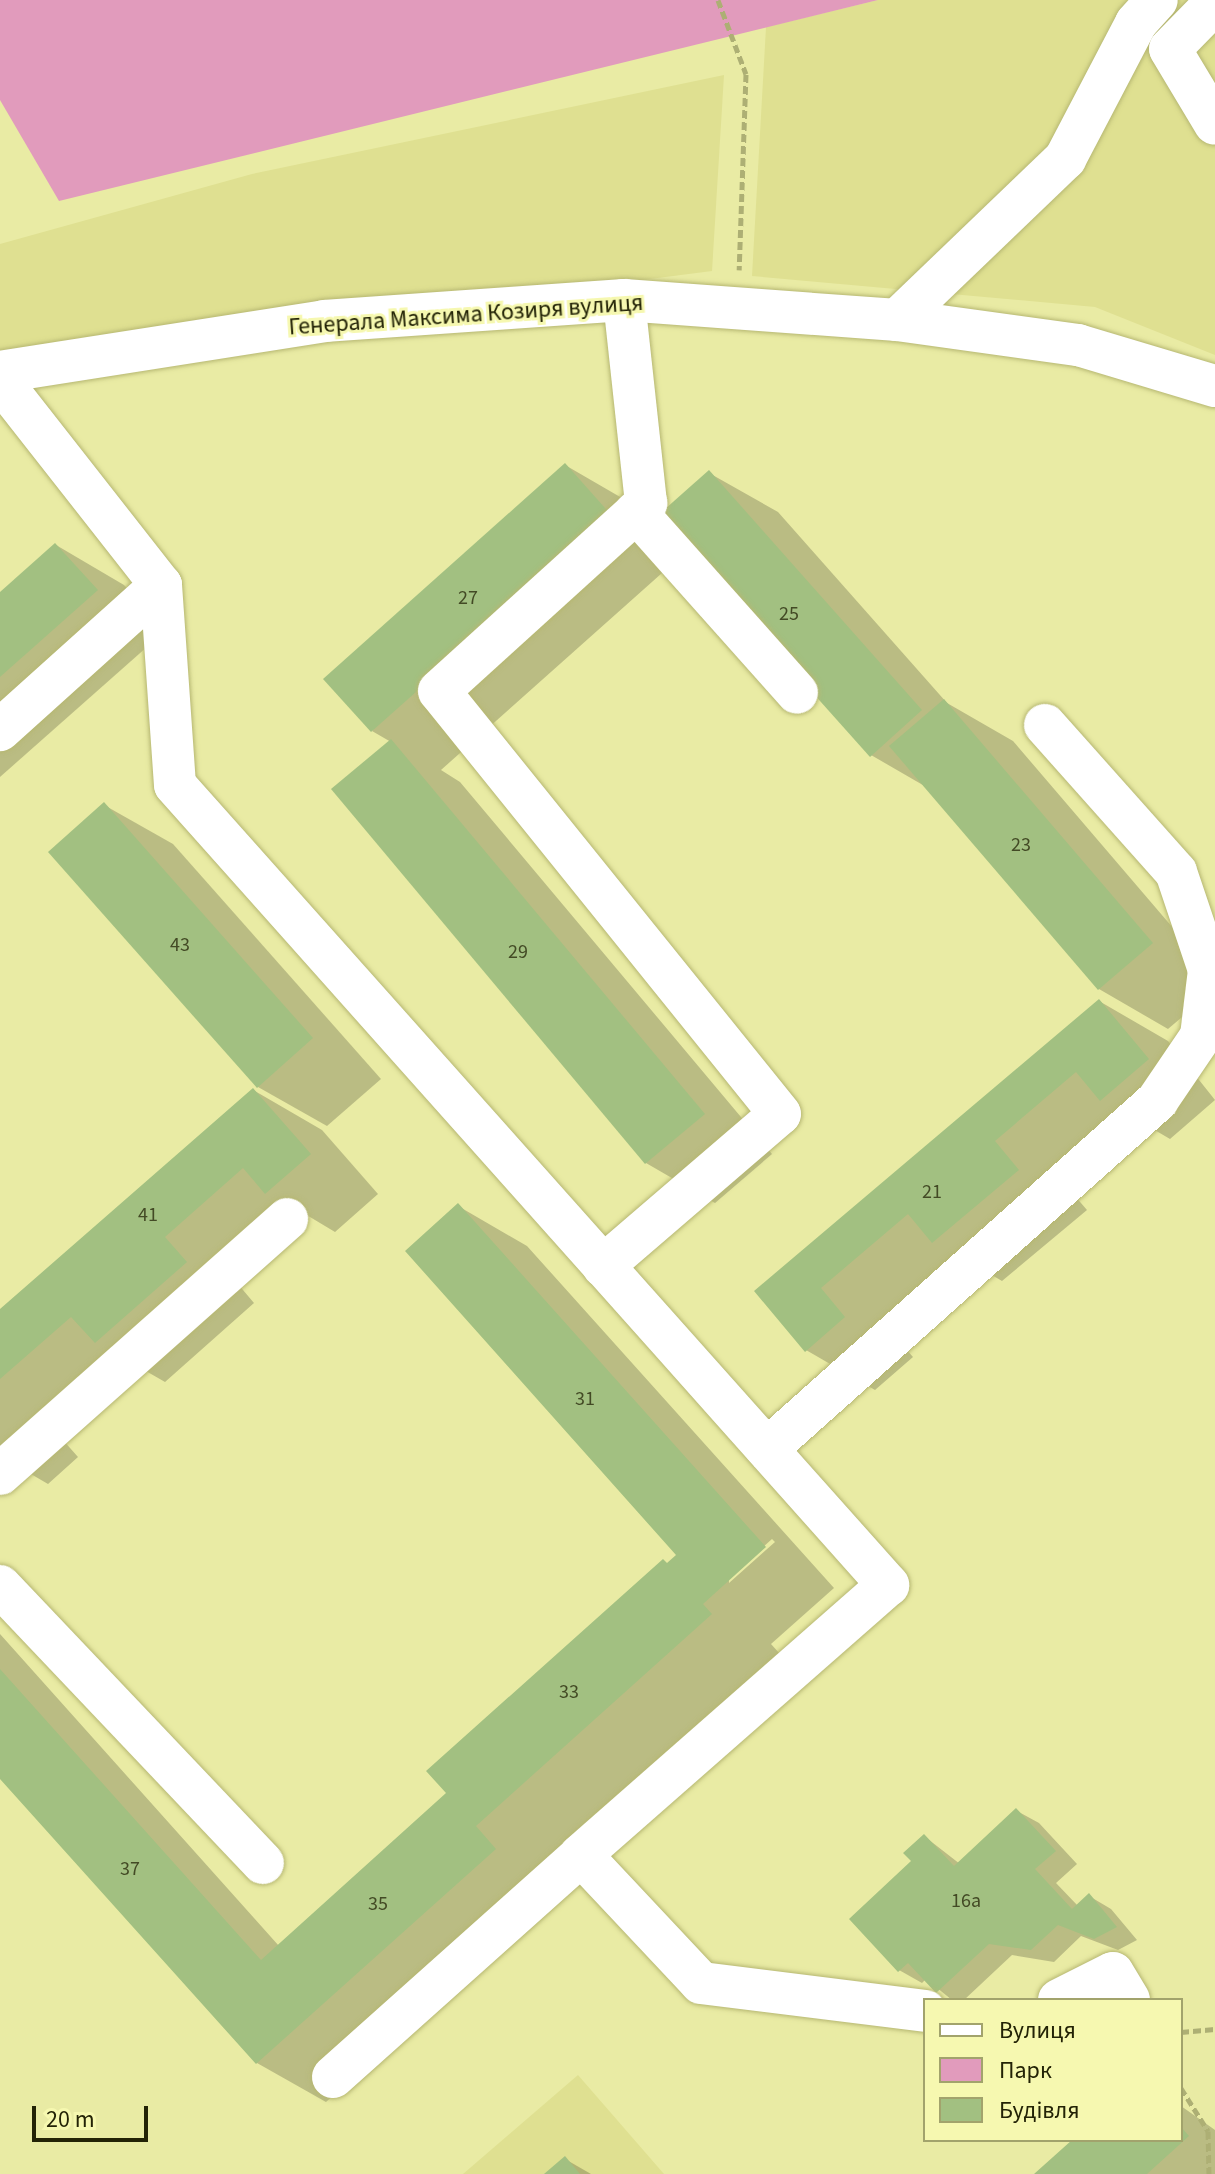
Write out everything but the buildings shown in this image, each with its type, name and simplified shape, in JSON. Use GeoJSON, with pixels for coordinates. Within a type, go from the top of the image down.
{"type":"FeatureCollection","features":[{"type":"Feature","properties":{"kind":"street"},"geometry":{"type":"LineString","coordinates":[[897,320],[1065,159],[1136,23],[1157,0]]}},
{"type":"Feature","properties":{"kind":"street"},"geometry":{"type":"LineString","coordinates":[[1215,3],[1170,49],[1215,124]]}},
{"type":"Feature","properties":{"kind":"street","name":"Генерала Максима Козиря вулиця"},"geometry":{"type":"LineString","coordinates":[[0,372],[324,321],[624,300],[897,320],[1078,345],[1215,386]]}},
{"type":"Feature","properties":{"kind":"street"},"geometry":{"type":"LineString","coordinates":[[603,1266],[780,1114],[439,691],[646,503],[624,300]]}},
{"type":"Feature","properties":{"kind":"street"},"geometry":{"type":"LineString","coordinates":[[0,380],[161,585],[175,785],[888,1585],[333,2077]]}},
{"type":"Feature","properties":{"kind":"street"},"geometry":{"type":"LineString","coordinates":[[636,512],[797,693]]}},
{"type":"Feature","properties":{"kind":"street"},"geometry":{"type":"LineString","coordinates":[[0,730],[161,585]]}},
{"type":"Feature","properties":{"kind":"street"},"geometry":{"type":"LineString","coordinates":[[767,1449],[1157,1101],[1208,1043],[1209,970],[1176,872],[1045,725]]}},
{"type":"Feature","properties":{"kind":"street"},"geometry":{"type":"LineString","coordinates":[[0,1474],[287,1219]]}},
{"type":"Feature","properties":{"kind":"street"},"geometry":{"type":"LineString","coordinates":[[0,1586],[263,1863]]}},
{"type":"Feature","properties":{"kind":"street"},"geometry":{"type":"LineString","coordinates":[[581,1855],[701,1983],[923,2011]]}},
{"type":"Feature","properties":{"kind":"street"},"geometry":{"type":"LineString","coordinates":[[1063,1998],[1113,1973],[1128,1998]]}},
{"type":"Feature","properties":{"kind":"path"},"geometry":{"type":"LineString","coordinates":[[718,0],[746,74],[737,306]]}},
{"type":"Feature","properties":{"kind":"path"},"geometry":{"type":"LineString","coordinates":[[1183,2032],[1215,2029]]}},
{"type":"Feature","properties":{"kind":"path"},"geometry":{"type":"LineString","coordinates":[[1183,2091],[1208,2131],[1209,2174]]}},
{"type":"Feature","properties":{"kind":"shaded area"},"geometry":{"type":"Polygon","coordinates":[[[878,0],[1215,0],[1215,355],[1095,307],[752,276],[766,27],[878,0]]]}},
{"type":"Feature","properties":{"kind":"shaded area"},"geometry":{"type":"Polygon","coordinates":[[[724,75],[712,271],[0,363],[0,244],[252,174],[724,75]]]}},
{"type":"Feature","properties":{"kind":"shaded area"},"geometry":{"type":"Polygon","coordinates":[[[578,2075],[664,2174],[463,2174],[578,2075]]]}},
{"type":"Feature","properties":{"kind":"green space"},"geometry":{"type":"Polygon","coordinates":[[[0,0],[878,0],[59,201],[0,100],[0,0]]]}}]}
